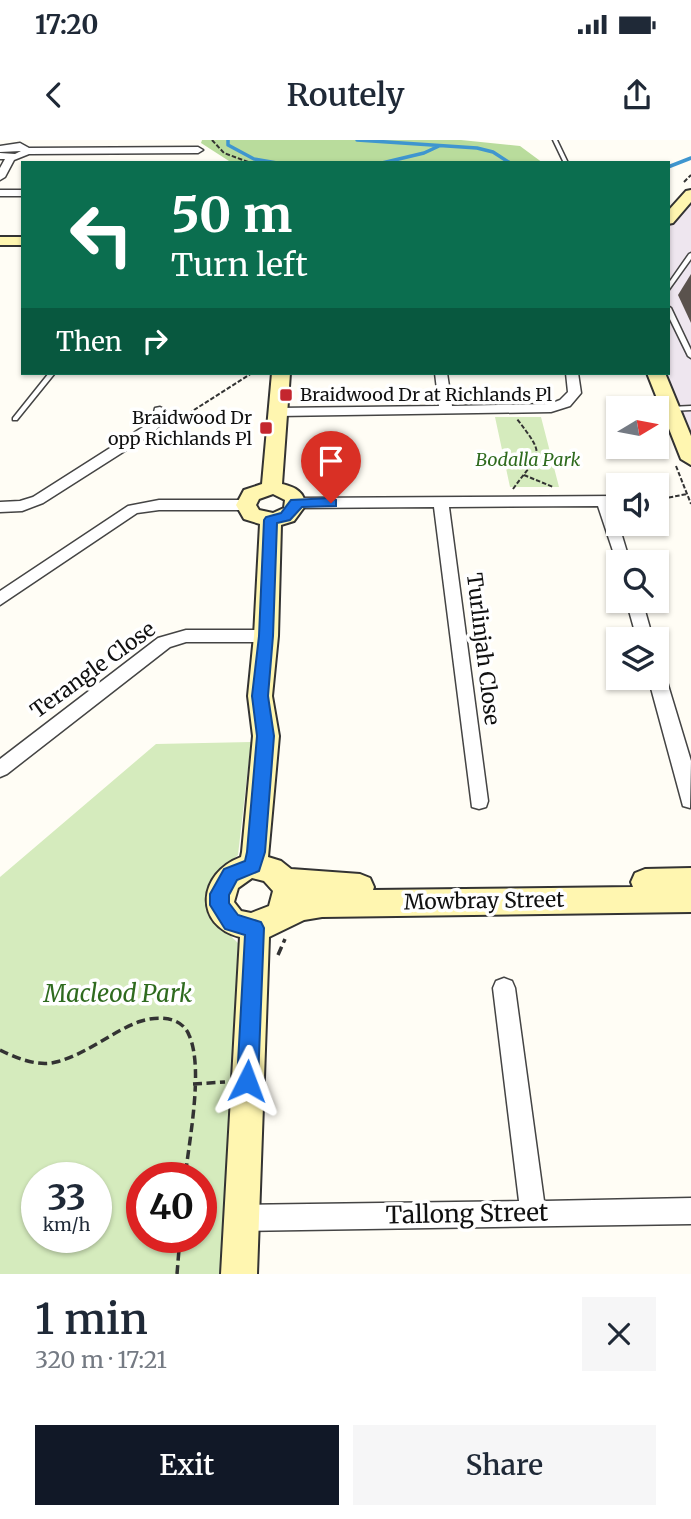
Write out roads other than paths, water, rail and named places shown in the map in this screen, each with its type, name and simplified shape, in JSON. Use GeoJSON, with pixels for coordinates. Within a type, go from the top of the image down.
{"type":"FeatureCollection","features":[{"type":"Feature","properties":{"kind":"street"},"geometry":{"type":"LineString","coordinates":[[0,149],[16,143],[27,151]]}},
{"type":"Feature","properties":{"kind":"street"},"geometry":{"type":"LineString","coordinates":[[0,177],[5,157],[21,156],[27,151],[198,150]]}},
{"type":"Feature","properties":{"kind":"street"},"geometry":{"type":"LineString","coordinates":[[0,193],[21,193]]}},
{"type":"Feature","properties":{"kind":"street"},"geometry":{"type":"LineString","coordinates":[[670,218],[691,194]]}},
{"type":"Feature","properties":{"kind":"street"},"geometry":{"type":"LineString","coordinates":[[0,242],[21,241]]}},
{"type":"Feature","properties":{"kind":"street"},"geometry":{"type":"LineString","coordinates":[[272,488],[281,375]]}},
{"type":"Feature","properties":{"kind":"street"},"geometry":{"type":"LineString","coordinates":[[441,375],[446,410]]}},
{"type":"Feature","properties":{"kind":"street"},"geometry":{"type":"LineString","coordinates":[[278,412],[551,408],[568,401],[576,389],[572,375]]}},
{"type":"Feature","properties":{"kind":"street"},"geometry":{"type":"LineString","coordinates":[[657,375],[670,409],[682,459]]}},
{"type":"Feature","properties":{"kind":"street"},"geometry":{"type":"LineString","coordinates":[[0,507],[32,503],[148,430],[160,415]]}},
{"type":"Feature","properties":{"kind":"street"},"geometry":{"type":"LineString","coordinates":[[246,505],[251,495],[257,491],[272,488],[286,491],[296,503]]}},
{"type":"Feature","properties":{"kind":"street"},"geometry":{"type":"LineString","coordinates":[[296,503],[606,501]]}},
{"type":"Feature","properties":{"kind":"street"},"geometry":{"type":"LineString","coordinates":[[246,505],[256,518],[271,520],[286,517],[296,503]]}},
{"type":"Feature","properties":{"kind":"street","name":"Turlinjah Close"},"geometry":{"type":"LineString","coordinates":[[441,503],[480,801]]}},
{"type":"Feature","properties":{"kind":"street"},"geometry":{"type":"LineString","coordinates":[[0,598],[133,509],[159,505],[246,505]]}},
{"type":"Feature","properties":{"kind":"street"},"geometry":{"type":"LineString","coordinates":[[252,866],[256,852],[265,743],[260,696],[266,636],[271,520]]}},
{"type":"Feature","properties":{"kind":"street","name":"Terangle Close"},"geometry":{"type":"LineString","coordinates":[[0,769],[164,642],[186,636],[266,636]]}},
{"type":"Feature","properties":{"kind":"street"},"geometry":{"type":"LineString","coordinates":[[661,690],[685,771],[690,800]]}},
{"type":"Feature","properties":{"kind":"street"},"geometry":{"type":"LineString","coordinates":[[239,1274],[242,1218],[275,925],[288,899],[285,881],[271,869],[252,866],[241,868],[223,883],[220,905],[232,922],[275,925]]}},
{"type":"Feature","properties":{"kind":"street","name":"Mowbray Street"},"geometry":{"type":"LineString","coordinates":[[285,881],[338,887],[691,881]]}},
{"type":"Feature","properties":{"kind":"street","name":"Mowbray Street"},"geometry":{"type":"LineString","coordinates":[[275,925],[302,907],[322,904],[691,898]]}},
{"type":"Feature","properties":{"kind":"street"},"geometry":{"type":"LineString","coordinates":[[504,988],[533,1213]]}},
{"type":"Feature","properties":{"kind":"street","name":"Tallong Street"},"geometry":{"type":"LineString","coordinates":[[242,1218],[691,1211]]}},
{"type":"Feature","properties":{"kind":"lane"},"geometry":{"type":"LineString","coordinates":[[555,140],[565,161]]}},
{"type":"Feature","properties":{"kind":"lane"},"geometry":{"type":"LineString","coordinates":[[670,286],[691,255]]}},
{"type":"Feature","properties":{"kind":"lane"},"geometry":{"type":"LineString","coordinates":[[670,312],[691,356]]}},
{"type":"Feature","properties":{"kind":"lane"},"geometry":{"type":"LineString","coordinates":[[15,419],[50,375]]}},
{"type":"Feature","properties":{"kind":"lane"},"geometry":{"type":"LineString","coordinates":[[670,409],[691,408]]}},
{"type":"Feature","properties":{"kind":"waterway"},"geometry":{"type":"LineString","coordinates":[[228,140],[228,145],[254,159],[266,161]]}},
{"type":"Feature","properties":{"kind":"waterway"},"geometry":{"type":"LineString","coordinates":[[357,140],[477,148],[493,152],[507,161]]}},
{"type":"Feature","properties":{"kind":"waterway"},"geometry":{"type":"LineString","coordinates":[[390,161],[424,153],[439,146]]}},
{"type":"Feature","properties":{"kind":"waterway"},"geometry":{"type":"LineString","coordinates":[[670,166],[691,158]]}},
{"type":"Feature","properties":{"kind":"place","name":"Braidwood Dr at Richlands Pl"},"geometry":{"type":"Point","coordinates":[286,395]}},
{"type":"Feature","properties":{"kind":"place","name":"Braidwood Dr opp Richlands Pl"},"geometry":{"type":"Point","coordinates":[266,428]}},
{"type":"Feature","properties":{"kind":"park label","name":"Bodalla Park"},"geometry":{"type":"Point","coordinates":[528,460]}},
{"type":"Feature","properties":{"kind":"park label","name":"Macleod Park"},"geometry":{"type":"Point","coordinates":[118,994]}}]}
